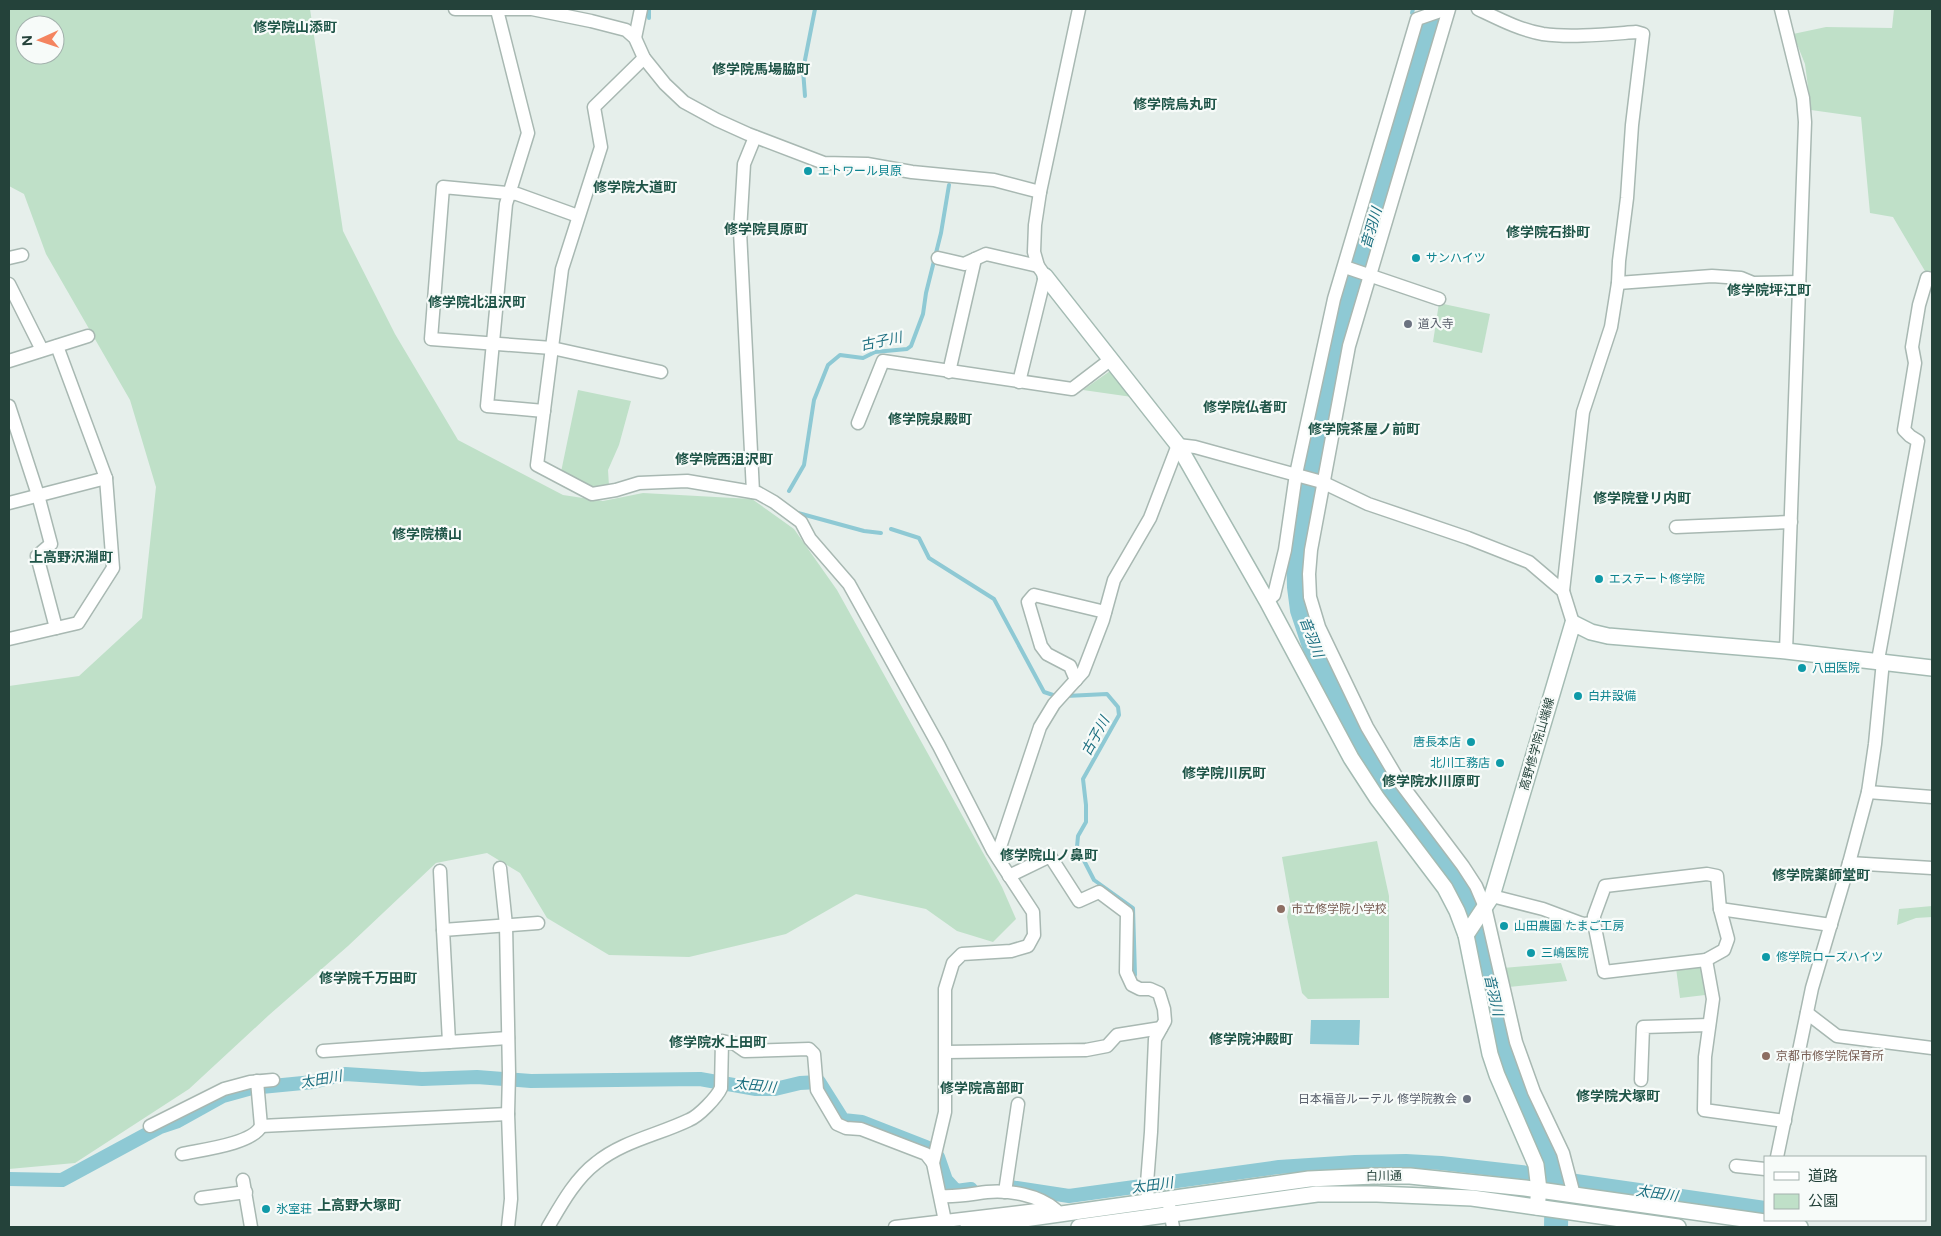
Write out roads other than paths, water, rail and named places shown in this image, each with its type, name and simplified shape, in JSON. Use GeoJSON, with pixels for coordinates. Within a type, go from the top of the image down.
{"type":"FeatureCollection","features":[{"type":"Feature","properties":{"kind":"street"},"geometry":{"type":"LineString","coordinates":[[455,9],[532,9],[626,30],[635,38],[644,58],[665,84],[684,102],[717,120],[755,137],[824,163],[867,164],[912,172],[994,180],[1040,192]]}},
{"type":"Feature","properties":{"kind":"street"},"geometry":{"type":"LineString","coordinates":[[635,38],[641,9]]}},
{"type":"Feature","properties":{"kind":"street"},"geometry":{"type":"LineString","coordinates":[[1079,9],[1040,192],[1035,225],[1034,252],[1041,271],[1178,445],[1268,601],[1351,758],[1377,798],[1445,888],[1468,932],[1490,1054],[1497,1075],[1536,1164],[1543,1191],[1542,1208]]}},
{"type":"Feature","properties":{"kind":"street"},"geometry":{"type":"LineString","coordinates":[[1268,601],[1274,596],[1285,550],[1296,474],[1334,299],[1417,19],[1446,9]]}},
{"type":"Feature","properties":{"kind":"street"},"geometry":{"type":"LineString","coordinates":[[1446,9],[1349,346],[1310,550],[1308,574],[1310,597],[1319,627],[1367,728],[1399,781],[1463,866],[1486,905],[1516,1042],[1534,1092],[1563,1154],[1576,1217]]}},
{"type":"Feature","properties":{"kind":"street"},"geometry":{"type":"LineString","coordinates":[[1478,9],[1511,25],[1543,34],[1636,32],[1643,34],[1632,125],[1618,283],[1611,327],[1583,412],[1563,591],[1573,623],[1591,632],[1608,636],[1786,651],[1932,668]]}},
{"type":"Feature","properties":{"kind":"street"},"geometry":{"type":"LineString","coordinates":[[1781,9],[1803,98],[1805,122],[1786,651]]}},
{"type":"Feature","properties":{"kind":"street"},"geometry":{"type":"LineString","coordinates":[[496,10],[528,133],[506,204],[486,406],[544,411]]}},
{"type":"Feature","properties":{"kind":"street"},"geometry":{"type":"LineString","coordinates":[[644,58],[594,107],[602,147],[562,268],[537,465],[592,494],[616,490],[639,483],[687,481],[758,493],[801,522],[810,539],[849,584],[939,746],[996,856],[1033,912],[1034,935],[1028,946],[1011,951],[962,954],[953,963],[944,989],[945,1112],[933,1163]]}},
{"type":"Feature","properties":{"kind":"street"},"geometry":{"type":"LineString","coordinates":[[753,492],[740,231],[744,164],[755,137]]}},
{"type":"Feature","properties":{"kind":"street"},"geometry":{"type":"LineString","coordinates":[[578,216],[518,194],[444,187],[431,339],[552,348],[660,372]]}},
{"type":"Feature","properties":{"kind":"street"},"geometry":{"type":"LineString","coordinates":[[9,258],[22,254]]}},
{"type":"Feature","properties":{"kind":"street"},"geometry":{"type":"LineString","coordinates":[[938,258],[964,264],[986,254],[1041,271]]}},
{"type":"Feature","properties":{"kind":"street"},"geometry":{"type":"LineString","coordinates":[[949,372],[975,259]]}},
{"type":"Feature","properties":{"kind":"street"},"geometry":{"type":"LineString","coordinates":[[1345,267],[1439,300]]}},
{"type":"Feature","properties":{"kind":"street"},"geometry":{"type":"LineString","coordinates":[[1019,382],[1041,271]]}},
{"type":"Feature","properties":{"kind":"street"},"geometry":{"type":"LineString","coordinates":[[1618,283],[1712,276],[1742,278],[1753,283],[1799,282]]}},
{"type":"Feature","properties":{"kind":"street"},"geometry":{"type":"LineString","coordinates":[[1777,1156],[1812,988],[1850,863],[1868,792],[1875,744],[1881,661],[1918,441],[1904,430],[1915,363],[1912,348],[1919,305],[1927,278],[1932,278]]}},
{"type":"Feature","properties":{"kind":"street"},"geometry":{"type":"LineString","coordinates":[[9,284],[42,350]]}},
{"type":"Feature","properties":{"kind":"street"},"geometry":{"type":"LineString","coordinates":[[9,361],[88,336]]}},
{"type":"Feature","properties":{"kind":"street"},"geometry":{"type":"LineString","coordinates":[[9,639],[78,622],[113,568],[106,478],[57,346]]}},
{"type":"Feature","properties":{"kind":"street"},"geometry":{"type":"LineString","coordinates":[[858,423],[883,361],[1072,389],[1110,360]]}},
{"type":"Feature","properties":{"kind":"street"},"geometry":{"type":"LineString","coordinates":[[9,406],[38,495],[51,544],[37,556],[56,628]]}},
{"type":"Feature","properties":{"kind":"street"},"geometry":{"type":"LineString","coordinates":[[1178,445],[1195,447],[1322,482],[1368,504],[1468,538],[1529,562],[1563,591]]}},
{"type":"Feature","properties":{"kind":"street"},"geometry":{"type":"LineString","coordinates":[[996,856],[1040,727],[1054,704],[1083,672],[1105,612],[1114,580],[1150,518],[1178,445]]}},
{"type":"Feature","properties":{"kind":"street"},"geometry":{"type":"LineString","coordinates":[[9,503],[106,478]]}},
{"type":"Feature","properties":{"kind":"street"},"geometry":{"type":"LineString","coordinates":[[1676,527],[1791,522]]}},
{"type":"Feature","properties":{"kind":"street"},"geometry":{"type":"LineString","coordinates":[[1076,680],[1070,666],[1048,654],[1041,646],[1028,602],[1034,595],[1105,612]]}},
{"type":"Feature","properties":{"kind":"street","name":"高野修学院山端線"},"geometry":{"type":"LineString","coordinates":[[1468,932],[1486,905],[1573,623]]}},
{"type":"Feature","properties":{"kind":"street"},"geometry":{"type":"LineString","coordinates":[[1868,792],[1932,797]]}},
{"type":"Feature","properties":{"kind":"street"},"geometry":{"type":"LineString","coordinates":[[1010,876],[1050,856],[1079,901],[1099,892],[1127,914],[1126,972],[1132,985],[1140,989],[1150,989],[1159,993],[1164,1009],[1165,1021],[1154,1039],[1147,1192]]}},
{"type":"Feature","properties":{"kind":"street"},"geometry":{"type":"LineString","coordinates":[[1850,863],[1932,868]]}},
{"type":"Feature","properties":{"kind":"street"},"geometry":{"type":"LineString","coordinates":[[500,868],[506,925],[511,1199],[508,1227]]}},
{"type":"Feature","properties":{"kind":"street"},"geometry":{"type":"LineString","coordinates":[[440,871],[449,1042]]}},
{"type":"Feature","properties":{"kind":"street"},"geometry":{"type":"LineString","coordinates":[[1707,874],[1717,876],[1720,909],[1728,939],[1724,950],[1706,960],[1604,972],[1594,916],[1605,886],[1707,874]]}},
{"type":"Feature","properties":{"kind":"street"},"geometry":{"type":"LineString","coordinates":[[1486,905],[1543,909],[1583,924],[1594,923]]}},
{"type":"Feature","properties":{"kind":"street"},"geometry":{"type":"LineString","coordinates":[[1720,909],[1831,925]]}},
{"type":"Feature","properties":{"kind":"street"},"geometry":{"type":"LineString","coordinates":[[443,930],[538,923]]}},
{"type":"Feature","properties":{"kind":"street"},"geometry":{"type":"LineString","coordinates":[[1706,960],[1712,999],[1705,1057],[1704,1110],[1784,1121]]}},
{"type":"Feature","properties":{"kind":"street"},"geometry":{"type":"LineString","coordinates":[[1807,1013],[1837,1036],[1932,1048]]}},
{"type":"Feature","properties":{"kind":"street"},"geometry":{"type":"LineString","coordinates":[[1641,1080],[1643,1027],[1709,1025]]}},
{"type":"Feature","properties":{"kind":"street"},"geometry":{"type":"LineString","coordinates":[[946,1052],[1086,1050],[1107,1046],[1117,1035],[1161,1028]]}},
{"type":"Feature","properties":{"kind":"street"},"geometry":{"type":"LineString","coordinates":[[323,1052],[508,1038]]}},
{"type":"Feature","properties":{"kind":"street"},"geometry":{"type":"LineString","coordinates":[[548,1227],[580,1179],[594,1164],[614,1150],[691,1119],[718,1095],[721,1088],[722,1042],[734,1044],[745,1051],[809,1049],[814,1054],[817,1090],[837,1124],[846,1128],[861,1129],[926,1154],[933,1163],[945,1221]]}},
{"type":"Feature","properties":{"kind":"street"},"geometry":{"type":"LineString","coordinates":[[150,1126],[224,1090],[257,1081],[273,1080]]}},
{"type":"Feature","properties":{"kind":"street"},"geometry":{"type":"LineString","coordinates":[[182,1154],[246,1139],[259,1131],[261,1126],[257,1081]]}},
{"type":"Feature","properties":{"kind":"street"},"geometry":{"type":"LineString","coordinates":[[1005,1192],[1018,1104]]}},
{"type":"Feature","properties":{"kind":"street"},"geometry":{"type":"LineString","coordinates":[[261,1126],[508,1114]]}},
{"type":"Feature","properties":{"kind":"street"},"geometry":{"type":"LineString","coordinates":[[1736,1166],[1764,1169]]}},
{"type":"Feature","properties":{"kind":"street","name":"白川通"},"geometry":{"type":"LineString","coordinates":[[1171,1214],[1309,1180],[1410,1176],[1543,1191],[1569,1187],[1800,1227]]}},
{"type":"Feature","properties":{"kind":"street"},"geometry":{"type":"LineString","coordinates":[[201,1198],[244,1186],[251,1227]]}},
{"type":"Feature","properties":{"kind":"street"},"geometry":{"type":"LineString","coordinates":[[941,1196],[958,1197],[988,1192],[1005,1192],[1042,1200],[1058,1211]]}},
{"type":"Feature","properties":{"kind":"street","name":"白川通"},"geometry":{"type":"LineString","coordinates":[[968,1227],[1058,1211],[1147,1192],[1171,1214]]}},
{"type":"Feature","properties":{"kind":"street","name":"白川通"},"geometry":{"type":"LineString","coordinates":[[1080,1227],[1317,1194],[1377,1194],[1472,1198],[1542,1208],[1576,1217],[1678,1227]]}},
{"type":"Feature","properties":{"kind":"street"},"geometry":{"type":"LineString","coordinates":[[895,1227],[1058,1211]]}},
{"type":"Feature","properties":{"kind":"water"},"geometry":{"type":"Polygon","coordinates":[[[1311,1020],[1360,1020],[1359,1045],[1310,1044],[1311,1020]]]}},
{"type":"Feature","properties":{"kind":"waterway"},"geometry":{"type":"LineString","coordinates":[[649,9],[649,18]]}},
{"type":"Feature","properties":{"kind":"waterway"},"geometry":{"type":"LineString","coordinates":[[805,96],[803,70],[815,9]]}},
{"type":"Feature","properties":{"kind":"waterway"},"geometry":{"type":"LineString","coordinates":[[1412,13],[1413,9]]}},
{"type":"Feature","properties":{"kind":"waterway","name":"音羽川"},"geometry":{"type":"LineString","coordinates":[[1436,9],[1370,239],[1349,301],[1331,366],[1298,550],[1299,587],[1302,610],[1313,643],[1350,724],[1406,810],[1446,861],[1467,896],[1477,927],[1501,1033],[1510,1063],[1523,1098],[1548,1151],[1557,1179],[1556,1227]]}},
{"type":"Feature","properties":{"kind":"waterway","name":"古子川"},"geometry":{"type":"LineString","coordinates":[[789,491],[804,465],[814,400],[828,365],[840,355],[863,358],[875,352],[907,349],[911,346],[923,314],[926,293],[941,233],[949,185]]}},
{"type":"Feature","properties":{"kind":"waterway","name":"古子川"},"geometry":{"type":"LineString","coordinates":[[798,513],[864,531],[881,533]]}},
{"type":"Feature","properties":{"kind":"waterway","name":"古子川"},"geometry":{"type":"LineString","coordinates":[[891,529],[919,538],[929,558],[994,599],[1044,692],[1056,696]]}},
{"type":"Feature","properties":{"kind":"waterway","name":"古子川"},"geometry":{"type":"LineString","coordinates":[[1066,696],[1107,694],[1118,707],[1119,715],[1083,779],[1086,822],[1078,836],[1077,847],[1094,880],[1133,908],[1135,975]]}},
{"type":"Feature","properties":{"kind":"waterway","name":"太田川"},"geometry":{"type":"LineString","coordinates":[[9,1179],[62,1180],[160,1127],[178,1121],[223,1096],[252,1088],[313,1082],[345,1074],[422,1079],[477,1077],[531,1081],[700,1079],[756,1089],[775,1089],[800,1083],[819,1082],[843,1120],[862,1122],[926,1147],[938,1157],[946,1180],[956,1191],[971,1189]]}},
{"type":"Feature","properties":{"kind":"waterway","name":"太田川"},"geometry":{"type":"LineString","coordinates":[[1010,1187],[1069,1196],[1279,1167],[1355,1162],[1406,1161],[1441,1163],[1529,1173]]}},
{"type":"Feature","properties":{"kind":"waterway","name":"太田川"},"geometry":{"type":"LineString","coordinates":[[1548,1177],[1764,1208]]}},
{"type":"Feature","properties":{"kind":"place","name":"エトワール貝原"},"geometry":{"type":"Point","coordinates":[808,171]}},
{"type":"Feature","properties":{"kind":"place","name":"サンハイツ"},"geometry":{"type":"Point","coordinates":[1416,258]}},
{"type":"Feature","properties":{"kind":"place","name":"道入寺"},"geometry":{"type":"Point","coordinates":[1408,324]}},
{"type":"Feature","properties":{"kind":"place","name":"エステート修学院"},"geometry":{"type":"Point","coordinates":[1599,579]}},
{"type":"Feature","properties":{"kind":"place","name":"八田医院"},"geometry":{"type":"Point","coordinates":[1802,668]}},
{"type":"Feature","properties":{"kind":"place","name":"白井設備"},"geometry":{"type":"Point","coordinates":[1578,696]}},
{"type":"Feature","properties":{"kind":"place","name":"唐長本店"},"geometry":{"type":"Point","coordinates":[1471,742]}},
{"type":"Feature","properties":{"kind":"place","name":"北川工務店"},"geometry":{"type":"Point","coordinates":[1500,763]}},
{"type":"Feature","properties":{"kind":"place","name":"市立修学院小学校"},"geometry":{"type":"Point","coordinates":[1281,909]}},
{"type":"Feature","properties":{"kind":"place","name":"山田農園 たまご工房"},"geometry":{"type":"Point","coordinates":[1504,926]}},
{"type":"Feature","properties":{"kind":"place","name":"三嶋医院"},"geometry":{"type":"Point","coordinates":[1531,953]}},
{"type":"Feature","properties":{"kind":"place","name":"修学院ローズハイツ"},"geometry":{"type":"Point","coordinates":[1766,957]}},
{"type":"Feature","properties":{"kind":"place","name":"京都市修学院保育所"},"geometry":{"type":"Point","coordinates":[1766,1056]}},
{"type":"Feature","properties":{"kind":"place","name":"日本福音ルーテル 修学院教会"},"geometry":{"type":"Point","coordinates":[1467,1099]}},
{"type":"Feature","properties":{"kind":"place","name":"氷室荘"},"geometry":{"type":"Point","coordinates":[266,1209]}},
{"type":"Feature","properties":{"kind":"district","name":"修学院山添町"},"geometry":{"type":"Point","coordinates":[295,27]}},
{"type":"Feature","properties":{"kind":"district","name":"修学院馬場脇町"},"geometry":{"type":"Point","coordinates":[761,69]}},
{"type":"Feature","properties":{"kind":"district","name":"修学院烏丸町"},"geometry":{"type":"Point","coordinates":[1175,104]}},
{"type":"Feature","properties":{"kind":"district","name":"修学院大道町"},"geometry":{"type":"Point","coordinates":[635,187]}},
{"type":"Feature","properties":{"kind":"district","name":"修学院貝原町"},"geometry":{"type":"Point","coordinates":[766,229]}},
{"type":"Feature","properties":{"kind":"district","name":"修学院石掛町"},"geometry":{"type":"Point","coordinates":[1548,232]}},
{"type":"Feature","properties":{"kind":"district","name":"修学院坪江町"},"geometry":{"type":"Point","coordinates":[1769,290]}},
{"type":"Feature","properties":{"kind":"district","name":"修学院北沮沢町"},"geometry":{"type":"Point","coordinates":[477,302]}},
{"type":"Feature","properties":{"kind":"district","name":"修学院仏者町"},"geometry":{"type":"Point","coordinates":[1245,407]}},
{"type":"Feature","properties":{"kind":"district","name":"修学院泉殿町"},"geometry":{"type":"Point","coordinates":[930,419]}},
{"type":"Feature","properties":{"kind":"district","name":"修学院茶屋ノ前町"},"geometry":{"type":"Point","coordinates":[1364,429]}},
{"type":"Feature","properties":{"kind":"district","name":"修学院西沮沢町"},"geometry":{"type":"Point","coordinates":[724,459]}},
{"type":"Feature","properties":{"kind":"district","name":"修学院登リ内町"},"geometry":{"type":"Point","coordinates":[1642,498]}},
{"type":"Feature","properties":{"kind":"district","name":"修学院横山"},"geometry":{"type":"Point","coordinates":[427,534]}},
{"type":"Feature","properties":{"kind":"district","name":"上高野沢淵町"},"geometry":{"type":"Point","coordinates":[71,557]}},
{"type":"Feature","properties":{"kind":"district","name":"修学院川尻町"},"geometry":{"type":"Point","coordinates":[1224,773]}},
{"type":"Feature","properties":{"kind":"district","name":"修学院水川原町"},"geometry":{"type":"Point","coordinates":[1431,781]}},
{"type":"Feature","properties":{"kind":"district","name":"修学院山ノ鼻町"},"geometry":{"type":"Point","coordinates":[1049,855]}},
{"type":"Feature","properties":{"kind":"district","name":"修学院薬師堂町"},"geometry":{"type":"Point","coordinates":[1821,875]}},
{"type":"Feature","properties":{"kind":"district","name":"修学院千万田町"},"geometry":{"type":"Point","coordinates":[368,978]}},
{"type":"Feature","properties":{"kind":"district","name":"修学院沖殿町"},"geometry":{"type":"Point","coordinates":[1251,1039]}},
{"type":"Feature","properties":{"kind":"district","name":"修学院水上田町"},"geometry":{"type":"Point","coordinates":[718,1042]}},
{"type":"Feature","properties":{"kind":"district","name":"修学院高部町"},"geometry":{"type":"Point","coordinates":[982,1088]}},
{"type":"Feature","properties":{"kind":"district","name":"修学院犬塚町"},"geometry":{"type":"Point","coordinates":[1618,1096]}},
{"type":"Feature","properties":{"kind":"district","name":"上高野大塚町"},"geometry":{"type":"Point","coordinates":[359,1205]}}]}
